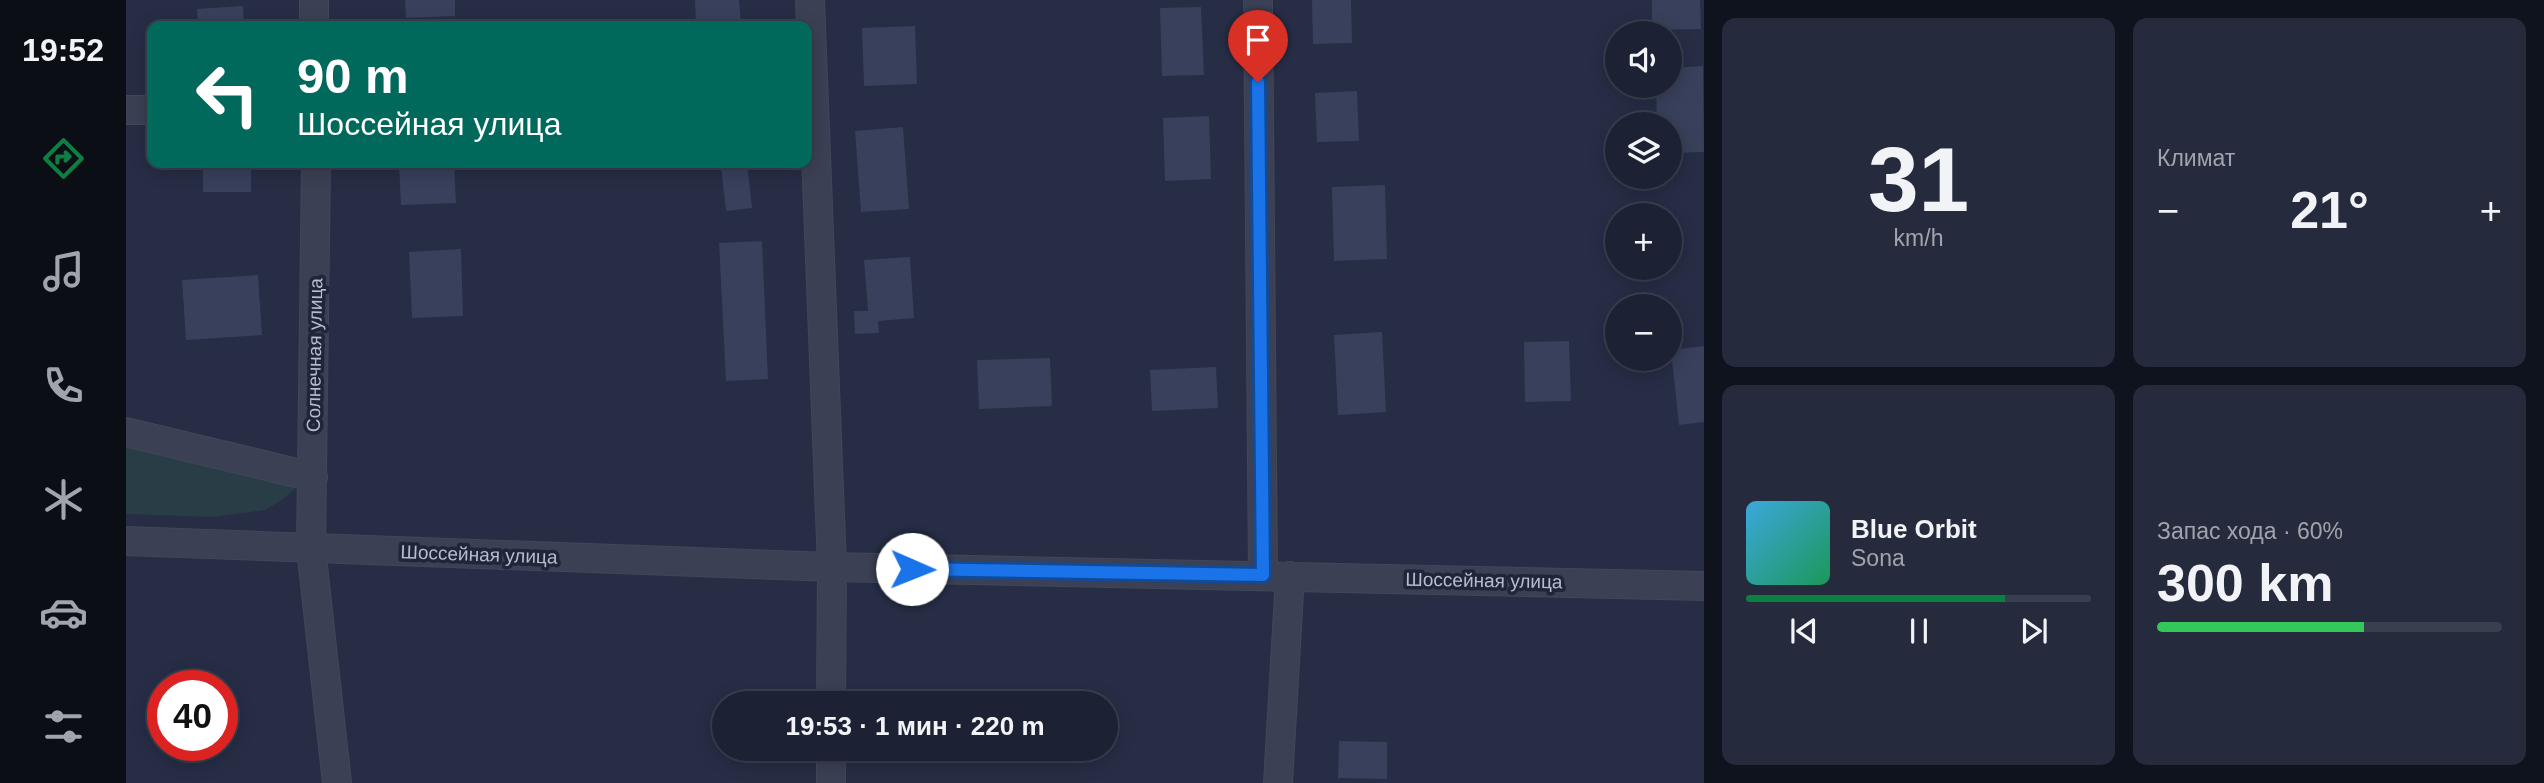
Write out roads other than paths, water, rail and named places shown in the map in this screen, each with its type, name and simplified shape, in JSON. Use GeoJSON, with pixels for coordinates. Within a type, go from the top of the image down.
{"type":"FeatureCollection","features":[{"type":"Feature","properties":{"kind":"street"},"geometry":{"type":"LineString","coordinates":[[314,0],[314,21]]}},
{"type":"Feature","properties":{"kind":"street"},"geometry":{"type":"LineString","coordinates":[[810,0],[811,21]]}},
{"type":"Feature","properties":{"kind":"street"},"geometry":{"type":"LineString","coordinates":[[1258,0],[1277,575],[1278,783]]}},
{"type":"Feature","properties":{"kind":"street"},"geometry":{"type":"LineString","coordinates":[[812,52],[832,567],[831,691]]}},
{"type":"Feature","properties":{"kind":"street"},"geometry":{"type":"LineString","coordinates":[[126,110],[147,110]]}},
{"type":"Feature","properties":{"kind":"street","name":"Солнечная улица"},"geometry":{"type":"LineString","coordinates":[[316,168],[311,548],[337,783]]}},
{"type":"Feature","properties":{"kind":"street"},"geometry":{"type":"LineString","coordinates":[[126,432],[313,477]]}},
{"type":"Feature","properties":{"kind":"street","name":"Шоссейная улица"},"geometry":{"type":"LineString","coordinates":[[126,541],[832,567],[1704,586]]}},
{"type":"Feature","properties":{"kind":"street"},"geometry":{"type":"LineString","coordinates":[[831,761],[831,783]]}}]}
